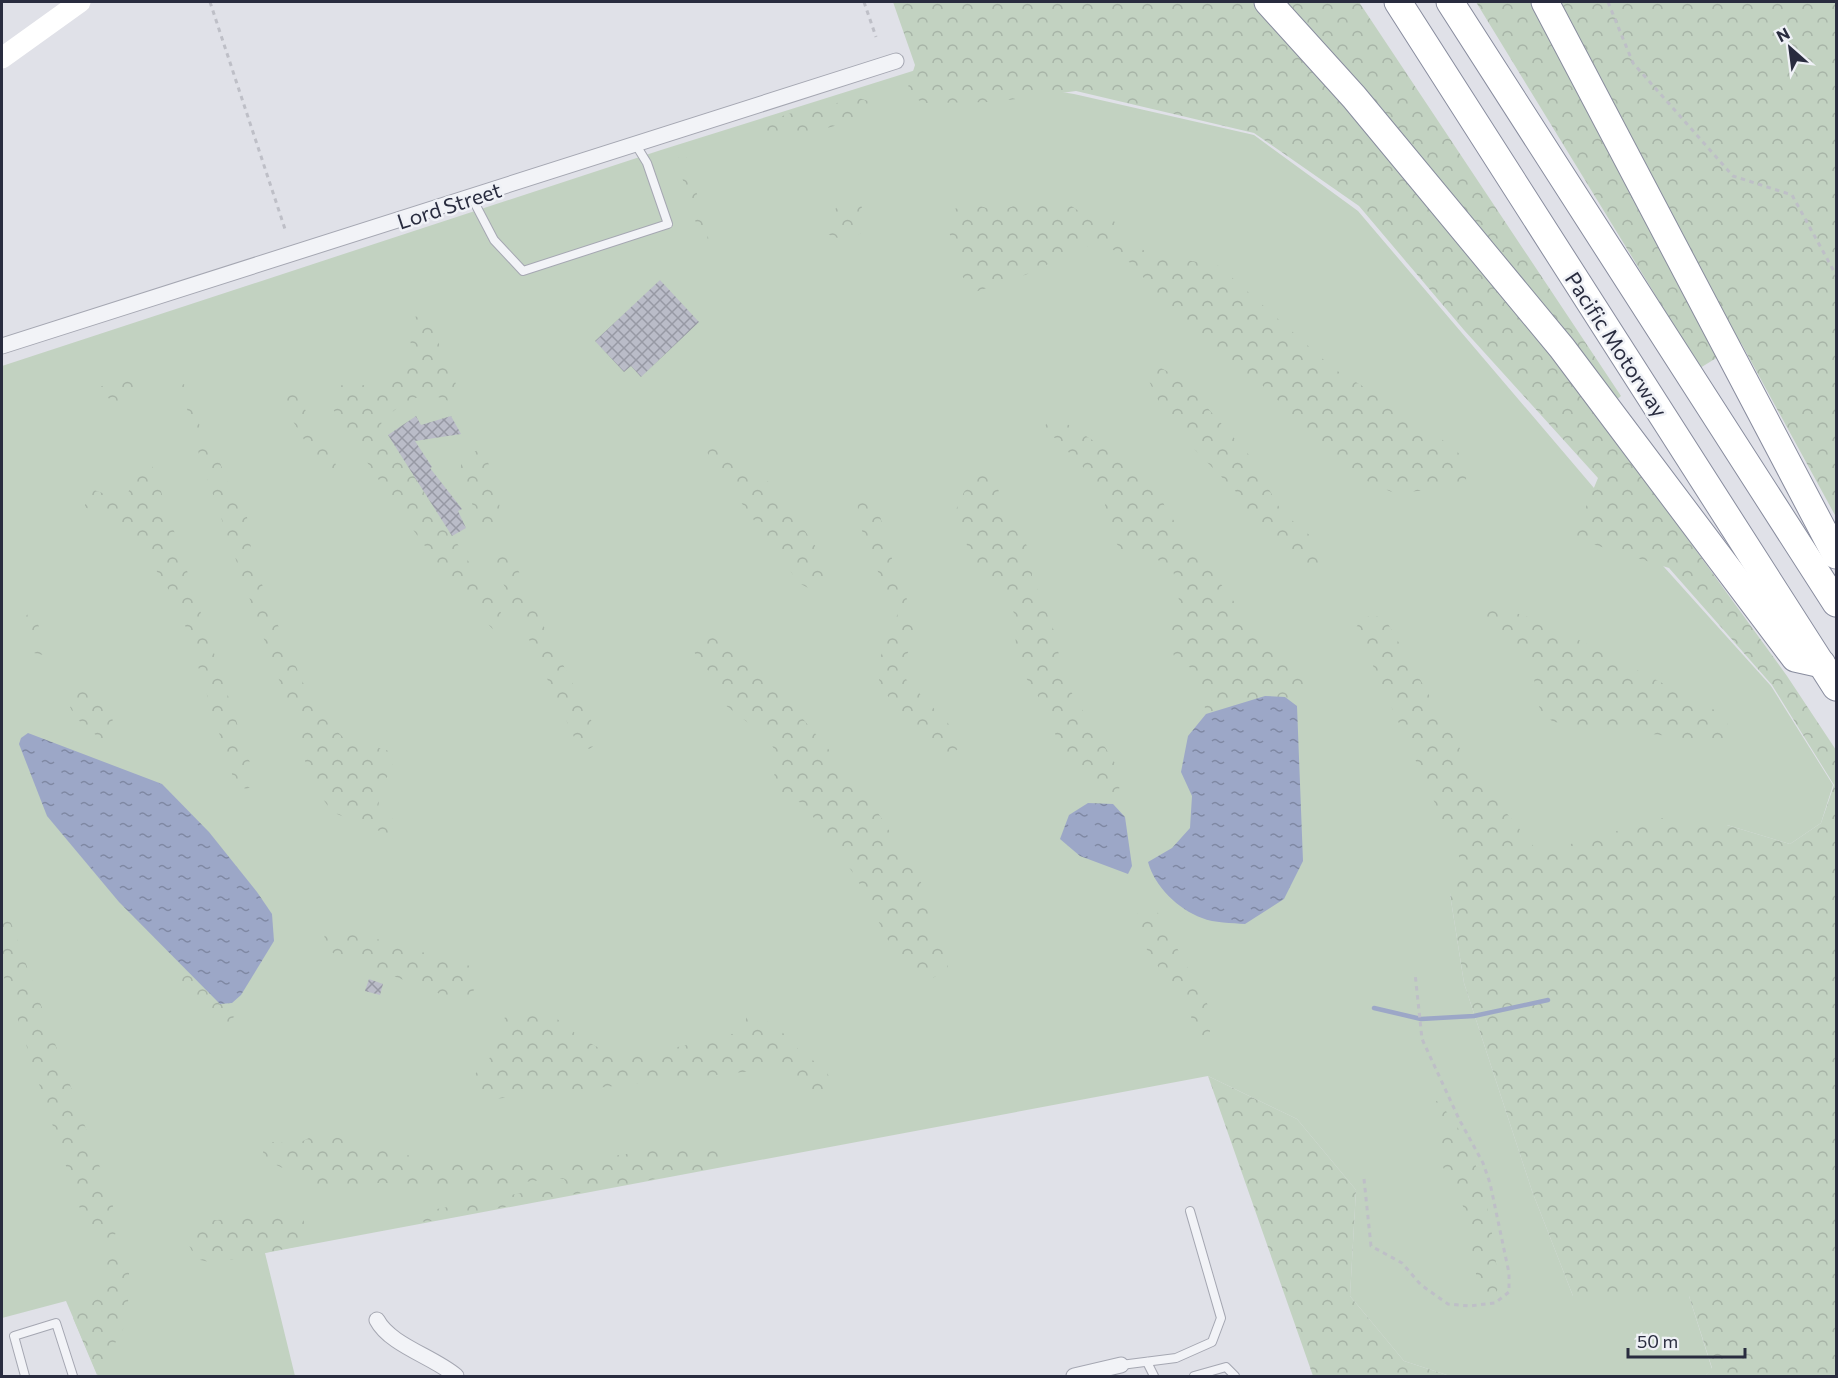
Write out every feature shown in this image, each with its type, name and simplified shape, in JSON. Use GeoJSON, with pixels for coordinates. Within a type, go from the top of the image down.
{"type":"FeatureCollection","features":[{"type":"Feature","properties":{"kind":"highway"},"geometry":{"type":"LineString","coordinates":[[1269,2],[1362,106],[1562,348],[1795,658],[1822,664]]}},
{"type":"Feature","properties":{"kind":"highway","name":"Pacific Motorway"},"geometry":{"type":"LineString","coordinates":[[1398,2],[1836,687]]}},
{"type":"Feature","properties":{"kind":"highway","name":"Pacific Motorway"},"geometry":{"type":"LineString","coordinates":[[1450,2],[1836,603]]}},
{"type":"Feature","properties":{"kind":"highway"},"geometry":{"type":"LineString","coordinates":[[1545,2],[1836,555]]}},
{"type":"Feature","properties":{"kind":"main road"},"geometry":{"type":"LineString","coordinates":[[2,57],[80,2]]}},
{"type":"Feature","properties":{"kind":"street","name":"Lord Street"},"geometry":{"type":"LineString","coordinates":[[2,346],[896,61]]}},
{"type":"Feature","properties":{"kind":"street"},"geometry":{"type":"LineString","coordinates":[[377,1320],[387,1334],[438,1363],[456,1377]]}},
{"type":"Feature","properties":{"kind":"street"},"geometry":{"type":"LineString","coordinates":[[1074,1377],[1121,1365]]}},
{"type":"Feature","properties":{"kind":"lane"},"geometry":{"type":"LineString","coordinates":[[472,198],[494,240],[524,271],[668,224],[647,163],[636,145]]}},
{"type":"Feature","properties":{"kind":"lane"},"geometry":{"type":"LineString","coordinates":[[1121,1365],[1176,1358],[1212,1341],[1221,1318],[1190,1211]]}},
{"type":"Feature","properties":{"kind":"lane"},"geometry":{"type":"LineString","coordinates":[[25,1377],[14,1336],[56,1323],[73,1377]]}},
{"type":"Feature","properties":{"kind":"lane"},"geometry":{"type":"LineString","coordinates":[[1146,1362],[1154,1377]]}},
{"type":"Feature","properties":{"kind":"lane"},"geometry":{"type":"LineString","coordinates":[[1194,1377],[1226,1367],[1235,1377]]}},
{"type":"Feature","properties":{"kind":"path"},"geometry":{"type":"LineString","coordinates":[[210,2],[285,229]]}},
{"type":"Feature","properties":{"kind":"path"},"geometry":{"type":"LineString","coordinates":[[864,2],[876,37]]}},
{"type":"Feature","properties":{"kind":"path"},"geometry":{"type":"LineString","coordinates":[[1608,2],[1633,63],[1733,176],[1792,195],[1836,275]]}},
{"type":"Feature","properties":{"kind":"path"},"geometry":{"type":"LineString","coordinates":[[1364,1179],[1371,1245],[1402,1263],[1421,1285],[1448,1304],[1469,1306],[1495,1304],[1509,1292],[1509,1273],[1491,1183],[1420,1030],[1414,973]]}},
{"type":"Feature","properties":{"kind":"green space"},"geometry":{"type":"Polygon","coordinates":[[[893,2],[1359,2],[1621,396],[1598,415],[1787,676],[1836,750],[1836,1376],[1705,1376],[1712,1368],[1689,1296],[1573,1296],[1532,1191],[1464,983],[1450,894],[1466,872],[1356,628],[1361,619],[1370,616],[1384,617],[1474,773],[1539,853],[1663,818],[1727,825],[1790,844],[1821,823],[1834,785],[1772,685],[1669,568],[1573,538],[1598,478],[1464,330],[1359,206],[1254,133],[1076,91],[993,102],[923,103],[914,97],[908,87],[915,65],[893,2]]]}},
{"type":"Feature","properties":{"kind":"green space"},"geometry":{"type":"Polygon","coordinates":[[[1476,2],[1836,2],[1836,517],[1741,343],[1700,368],[1476,2]]]}},
{"type":"Feature","properties":{"kind":"green space"},"geometry":{"type":"Polygon","coordinates":[[[919,69],[1074,94],[1254,135],[1358,211],[1611,508],[1771,686],[1833,785],[1821,823],[1790,844],[1727,825],[1450,894],[1464,983],[1532,1191],[1573,1296],[1689,1296],[1712,1369],[1705,1376],[1450,1376],[1404,1361],[1350,1296],[1356,1190],[1297,1119],[1208,1076],[265,1253],[295,1376],[98,1376],[66,1301],[2,1318],[2,366],[661,150],[919,69]]]}},
{"type":"Feature","properties":{"kind":"green space"},"geometry":{"type":"Polygon","coordinates":[[[859,98],[868,101],[867,108],[853,120],[783,138],[766,139],[758,133],[761,124],[788,114],[859,98]]]}},
{"type":"Feature","properties":{"kind":"green space"},"geometry":{"type":"Polygon","coordinates":[[[684,156],[688,159],[709,241],[707,246],[703,246],[678,164],[678,158],[684,156]]]}},
{"type":"Feature","properties":{"kind":"green space"},"geometry":{"type":"Polygon","coordinates":[[[1032,198],[1064,201],[1089,218],[1114,221],[1124,238],[1148,253],[1219,266],[1334,369],[1399,408],[1456,450],[1467,464],[1466,481],[1454,488],[1394,493],[1355,476],[1261,384],[1197,341],[1133,265],[1107,245],[1078,247],[1036,271],[975,292],[962,276],[948,228],[954,209],[974,204],[999,212],[1032,198]]]}},
{"type":"Feature","properties":{"kind":"green space"},"geometry":{"type":"Polygon","coordinates":[[[850,203],[861,205],[866,221],[863,232],[844,238],[826,233],[826,219],[838,206],[850,203]]]}},
{"type":"Feature","properties":{"kind":"green space"},"geometry":{"type":"Polygon","coordinates":[[[421,316],[431,325],[464,403],[459,404],[429,395],[423,396],[402,405],[381,423],[508,624],[511,631],[509,635],[500,637],[432,556],[333,409],[332,398],[338,387],[351,381],[375,389],[396,380],[412,352],[408,325],[413,317],[421,316]]]}},
{"type":"Feature","properties":{"kind":"green space"},"geometry":{"type":"Polygon","coordinates":[[[1159,367],[1182,379],[1249,455],[1282,512],[1313,538],[1323,551],[1317,566],[1304,568],[1248,516],[1244,500],[1169,423],[1150,383],[1148,372],[1159,367]]]}},
{"type":"Feature","properties":{"kind":"green space"},"geometry":{"type":"Polygon","coordinates":[[[136,374],[136,392],[128,401],[113,402],[106,396],[92,394],[94,389],[136,374]]]}},
{"type":"Feature","properties":{"kind":"green space"},"geometry":{"type":"Polygon","coordinates":[[[183,384],[189,387],[196,402],[197,418],[203,435],[216,452],[231,492],[247,517],[251,549],[267,600],[315,710],[343,737],[389,751],[393,768],[381,786],[378,809],[397,822],[398,833],[392,836],[332,812],[307,776],[301,728],[276,673],[200,458],[181,386],[183,384]]]}},
{"type":"Feature","properties":{"kind":"green space"},"geometry":{"type":"Polygon","coordinates":[[[286,390],[293,391],[297,395],[340,472],[341,477],[336,483],[325,475],[281,401],[281,393],[286,390]]]}},
{"type":"Feature","properties":{"kind":"green space"},"geometry":{"type":"Polygon","coordinates":[[[1053,415],[1136,468],[1158,488],[1166,510],[1252,626],[1275,651],[1298,665],[1305,684],[1297,706],[1285,697],[1231,706],[1206,714],[1199,674],[1174,656],[1168,637],[1180,605],[1173,570],[1149,554],[1121,549],[1107,532],[1105,504],[1084,468],[1044,427],[1053,415]]]}},
{"type":"Feature","properties":{"kind":"green space"},"geometry":{"type":"Polygon","coordinates":[[[709,439],[774,486],[825,560],[830,573],[823,584],[810,589],[799,583],[715,466],[707,450],[709,439]]]}},
{"type":"Feature","properties":{"kind":"green space"},"geometry":{"type":"Polygon","coordinates":[[[479,449],[487,458],[503,519],[500,527],[492,532],[481,529],[461,472],[461,460],[479,449]]]}},
{"type":"Feature","properties":{"kind":"green space"},"geometry":{"type":"Polygon","coordinates":[[[146,464],[152,466],[155,473],[254,775],[253,785],[247,789],[240,787],[233,777],[179,606],[133,534],[85,507],[85,496],[94,490],[116,498],[127,495],[138,470],[146,464]]]}},
{"type":"Feature","properties":{"kind":"green space"},"geometry":{"type":"Polygon","coordinates":[[[984,469],[996,475],[999,488],[996,506],[1032,552],[1032,576],[1056,636],[1062,677],[1121,773],[1118,799],[1099,795],[1090,772],[1060,750],[1049,713],[1017,664],[1014,613],[1004,595],[980,581],[955,512],[964,492],[984,469]]]}},
{"type":"Feature","properties":{"kind":"green space"},"geometry":{"type":"Polygon","coordinates":[[[871,495],[877,505],[891,556],[919,632],[906,656],[902,675],[960,736],[958,749],[945,758],[931,752],[881,687],[876,668],[898,613],[870,554],[859,520],[860,496],[871,495]]]}},
{"type":"Feature","properties":{"kind":"green space"},"geometry":{"type":"Polygon","coordinates":[[[503,548],[512,556],[536,611],[597,732],[597,742],[589,749],[581,745],[574,737],[491,557],[494,550],[503,548]]]}},
{"type":"Feature","properties":{"kind":"green space"},"geometry":{"type":"Polygon","coordinates":[[[1493,606],[1544,622],[1726,716],[1729,735],[1720,741],[1709,741],[1554,722],[1540,709],[1537,701],[1531,654],[1489,628],[1486,615],[1493,606]]]}},
{"type":"Feature","properties":{"kind":"green space"},"geometry":{"type":"Polygon","coordinates":[[[29,613],[35,616],[48,651],[43,655],[34,653],[24,618],[29,613]]]}},
{"type":"Feature","properties":{"kind":"green space"},"geometry":{"type":"Polygon","coordinates":[[[698,636],[713,637],[792,706],[867,795],[925,889],[931,905],[929,922],[945,948],[948,967],[933,978],[916,976],[895,954],[856,877],[804,804],[777,793],[772,779],[781,762],[768,738],[724,704],[719,684],[695,653],[692,644],[698,636]]]}},
{"type":"Feature","properties":{"kind":"green space"},"geometry":{"type":"Polygon","coordinates":[[[92,684],[103,693],[108,701],[113,727],[111,742],[105,743],[76,718],[70,707],[72,696],[92,684]]]}},
{"type":"Feature","properties":{"kind":"green space"},"geometry":{"type":"Polygon","coordinates":[[[2,898],[105,1181],[116,1220],[112,1242],[96,1238],[86,1227],[2,971],[2,898]]]}},
{"type":"Feature","properties":{"kind":"green space"},"geometry":{"type":"Polygon","coordinates":[[[1147,908],[1158,913],[1209,1007],[1210,1032],[1205,1041],[1196,1041],[1191,1016],[1134,930],[1132,921],[1139,912],[1147,908]]]}},
{"type":"Feature","properties":{"kind":"green space"},"geometry":{"type":"Polygon","coordinates":[[[339,928],[470,966],[477,978],[474,990],[466,999],[456,1000],[333,953],[323,943],[325,934],[339,928]]]}},
{"type":"Feature","properties":{"kind":"green space"},"geometry":{"type":"Polygon","coordinates":[[[178,970],[185,970],[220,1004],[232,1003],[241,995],[235,1006],[236,1014],[227,1026],[216,1028],[210,1023],[209,1016],[183,992],[174,977],[178,970]]]}},
{"type":"Feature","properties":{"kind":"green space"},"geometry":{"type":"Polygon","coordinates":[[[751,1010],[783,1033],[805,1056],[823,1066],[832,1087],[827,1096],[816,1100],[798,1085],[789,1067],[494,1099],[473,1095],[471,1078],[488,1061],[499,1041],[497,1030],[501,1019],[519,1013],[551,1013],[572,1031],[597,1047],[613,1053],[627,1054],[659,1051],[741,1032],[746,1029],[746,1011],[751,1010]]]}},
{"type":"Feature","properties":{"kind":"green space"},"geometry":{"type":"Polygon","coordinates":[[[1208,1076],[1297,1119],[1356,1190],[1350,1296],[1404,1361],[1450,1376],[1313,1376],[1208,1076]]]}},
{"type":"Feature","properties":{"kind":"green space"},"geometry":{"type":"Polygon","coordinates":[[[1437,1101],[1453,1120],[1465,1141],[1483,1188],[1493,1237],[1499,1286],[1495,1295],[1482,1296],[1465,1210],[1440,1159],[1439,1127],[1433,1105],[1433,1102],[1437,1101]]]}},
{"type":"Feature","properties":{"kind":"green space"},"geometry":{"type":"Polygon","coordinates":[[[319,1133],[435,1162],[538,1166],[708,1143],[720,1150],[725,1161],[719,1167],[425,1222],[421,1221],[424,1214],[437,1209],[564,1185],[566,1182],[564,1179],[555,1179],[427,1191],[381,1182],[362,1189],[322,1187],[264,1159],[263,1151],[271,1142],[297,1144],[319,1133]]]}},
{"type":"Feature","properties":{"kind":"green space"},"geometry":{"type":"Polygon","coordinates":[[[289,1216],[303,1219],[310,1238],[304,1245],[214,1263],[196,1259],[189,1245],[192,1227],[200,1221],[289,1216]]]}},
{"type":"Feature","properties":{"kind":"green space"},"geometry":{"type":"Polygon","coordinates":[[[111,1251],[118,1253],[129,1264],[129,1296],[123,1329],[97,1375],[73,1318],[100,1294],[107,1278],[108,1270],[105,1261],[111,1251]]]}},
{"type":"Feature","properties":{"kind":"water"},"geometry":{"type":"Polygon","coordinates":[[[1265,696],[1285,697],[1297,706],[1303,861],[1284,899],[1245,924],[1207,920],[1176,903],[1156,880],[1148,862],[1172,848],[1190,828],[1192,796],[1181,772],[1188,736],[1206,714],[1265,696]]]}},
{"type":"Feature","properties":{"kind":"water"},"geometry":{"type":"Polygon","coordinates":[[[28,733],[162,784],[209,832],[257,892],[272,914],[274,941],[241,995],[232,1003],[220,1004],[119,902],[47,816],[19,744],[21,738],[28,733]]]}},
{"type":"Feature","properties":{"kind":"water"},"geometry":{"type":"Polygon","coordinates":[[[1088,803],[1113,804],[1125,817],[1132,866],[1128,874],[1080,856],[1060,839],[1069,815],[1088,803]]]}},
{"type":"Feature","properties":{"kind":"building"},"geometry":{"type":"Polygon","coordinates":[[[660,280],[699,322],[641,377],[631,366],[624,372],[595,341],[660,280]]]}},
{"type":"Feature","properties":{"kind":"building"},"geometry":{"type":"Polygon","coordinates":[[[416,416],[421,425],[451,416],[461,434],[415,441],[432,467],[430,468],[462,509],[458,511],[466,528],[452,536],[388,435],[416,416]]]}},
{"type":"Feature","properties":{"kind":"building"},"geometry":{"type":"Polygon","coordinates":[[[369,979],[383,984],[380,995],[365,991],[369,979]]]}},
{"type":"Feature","properties":{"kind":"waterway"},"geometry":{"type":"LineString","coordinates":[[1374,1008],[1421,1019],[1474,1016],[1548,1000]]}}]}
